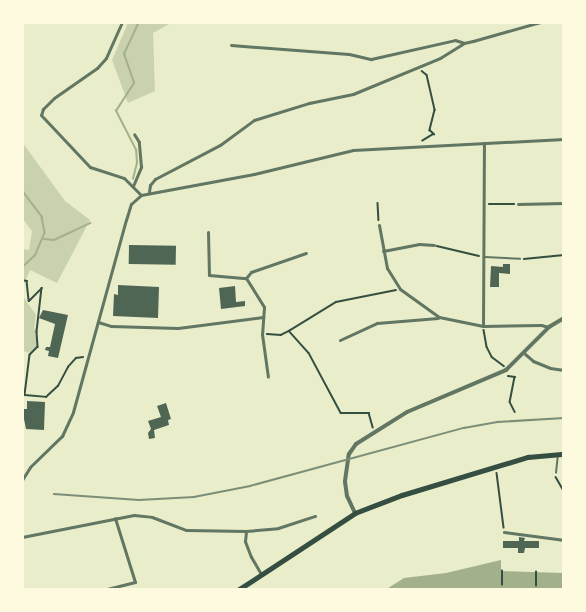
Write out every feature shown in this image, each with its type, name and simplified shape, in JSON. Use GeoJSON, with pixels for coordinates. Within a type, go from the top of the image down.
{"type":"FeatureCollection","features":[{"type":"Feature","properties":{"kind":"main road"},"geometry":{"type":"LineString","coordinates":[[238,590],[355,513],[528,457],[561,454]]}},
{"type":"Feature","properties":{"kind":"street"},"geometry":{"type":"LineString","coordinates":[[122,22],[106,57],[97,68],[54,98],[43,109],[41,115],[90,168],[124,178],[141,195]]}},
{"type":"Feature","properties":{"kind":"street"},"geometry":{"type":"LineString","coordinates":[[231,45],[349,54],[371,59],[455,40],[464,43],[540,22]]}},
{"type":"Feature","properties":{"kind":"street"},"geometry":{"type":"LineString","coordinates":[[149,192],[150,185],[155,179],[220,145],[254,120],[309,103],[352,94],[459,49],[464,43]]}},
{"type":"Feature","properties":{"kind":"street"},"geometry":{"type":"LineString","coordinates":[[133,186],[141,167],[139,142],[134,134]]}},
{"type":"Feature","properties":{"kind":"street"},"geometry":{"type":"LineString","coordinates":[[22,480],[30,467],[62,436],[73,412],[86,357],[131,204],[141,195],[254,174],[330,154],[422,145],[564,139]]}},
{"type":"Feature","properties":{"kind":"street"},"geometry":{"type":"LineString","coordinates":[[483,326],[484,143]]}},
{"type":"Feature","properties":{"kind":"street"},"geometry":{"type":"LineString","coordinates":[[518,204],[564,203]]}},
{"type":"Feature","properties":{"kind":"street"},"geometry":{"type":"LineString","coordinates":[[380,225],[387,268],[400,289],[439,317],[483,326],[541,325],[549,327]]}},
{"type":"Feature","properties":{"kind":"street"},"geometry":{"type":"LineString","coordinates":[[208,232],[209,275],[246,278]]}},
{"type":"Feature","properties":{"kind":"street"},"geometry":{"type":"LineString","coordinates":[[22,236],[22,252]]}},
{"type":"Feature","properties":{"kind":"street"},"geometry":{"type":"LineString","coordinates":[[383,251],[419,244],[434,245]]}},
{"type":"Feature","properties":{"kind":"street"},"geometry":{"type":"LineString","coordinates":[[246,278],[251,272],[306,253]]}},
{"type":"Feature","properties":{"kind":"street"},"geometry":{"type":"LineString","coordinates":[[246,278],[264,307],[262,331],[268,377]]}},
{"type":"Feature","properties":{"kind":"street"},"geometry":{"type":"LineString","coordinates":[[97,322],[111,326],[178,328],[263,317]]}},
{"type":"Feature","properties":{"kind":"street"},"geometry":{"type":"LineString","coordinates":[[339,340],[377,323],[431,320],[439,317]]}},
{"type":"Feature","properties":{"kind":"street"},"geometry":{"type":"LineString","coordinates":[[355,513],[347,496],[346,464],[356,444],[374,430],[407,412],[506,370],[525,354],[549,327],[564,318]]}},
{"type":"Feature","properties":{"kind":"street"},"geometry":{"type":"LineString","coordinates":[[525,354],[533,361],[550,369],[564,370]]}},
{"type":"Feature","properties":{"kind":"street"},"geometry":{"type":"LineString","coordinates":[[22,537],[115,518],[143,516],[195,531],[246,531],[278,528],[315,516]]}},
{"type":"Feature","properties":{"kind":"street"},"geometry":{"type":"LineString","coordinates":[[103,590],[135,582],[115,518]]}},
{"type":"Feature","properties":{"kind":"street"},"geometry":{"type":"LineString","coordinates":[[246,531],[245,541],[261,574]]}},
{"type":"Feature","properties":{"kind":"street"},"geometry":{"type":"LineString","coordinates":[[504,531],[543,539],[564,540]]}},
{"type":"Feature","properties":{"kind":"lane"},"geometry":{"type":"LineString","coordinates":[[484,257],[520,259]]}},
{"type":"Feature","properties":{"kind":"lane"},"geometry":{"type":"LineString","coordinates":[[556,473],[561,454]]}},
{"type":"Feature","properties":{"kind":"path"},"geometry":{"type":"LineString","coordinates":[[416,68],[427,75],[435,110],[430,130],[434,134],[423,141],[422,145]]}},
{"type":"Feature","properties":{"kind":"path"},"geometry":{"type":"LineString","coordinates":[[378,203],[380,225]]}},
{"type":"Feature","properties":{"kind":"path"},"geometry":{"type":"LineString","coordinates":[[485,204],[518,204]]}},
{"type":"Feature","properties":{"kind":"path"},"geometry":{"type":"LineString","coordinates":[[434,245],[484,257]]}},
{"type":"Feature","properties":{"kind":"path"},"geometry":{"type":"LineString","coordinates":[[520,259],[564,255]]}},
{"type":"Feature","properties":{"kind":"path"},"geometry":{"type":"LineString","coordinates":[[22,280],[27,281],[29,301],[42,288],[38,316],[38,347],[30,355],[25,395],[46,397],[58,386],[68,367],[76,358],[86,357]]}},
{"type":"Feature","properties":{"kind":"path"},"geometry":{"type":"LineString","coordinates":[[262,331],[271,336],[289,331],[336,302],[400,289]]}},
{"type":"Feature","properties":{"kind":"path"},"geometry":{"type":"LineString","coordinates":[[483,326],[487,347],[492,357],[502,363],[508,376],[515,377],[510,402],[515,412]]}},
{"type":"Feature","properties":{"kind":"path"},"geometry":{"type":"LineString","coordinates":[[289,331],[309,353],[341,412],[369,413],[374,430]]}},
{"type":"Feature","properties":{"kind":"path"},"geometry":{"type":"LineString","coordinates":[[495,467],[501,492],[504,531]]}},
{"type":"Feature","properties":{"kind":"path"},"geometry":{"type":"LineString","coordinates":[[556,473],[556,481],[564,491]]}},
{"type":"Feature","properties":{"kind":"path"},"geometry":{"type":"LineString","coordinates":[[502,571],[502,585]]}},
{"type":"Feature","properties":{"kind":"path"},"geometry":{"type":"LineString","coordinates":[[536,572],[536,586]]}},
{"type":"Feature","properties":{"kind":"shaded area"},"geometry":{"type":"Polygon","coordinates":[[[128,23],[171,23],[153,33],[155,91],[128,103],[112,60],[128,23]]]}},
{"type":"Feature","properties":{"kind":"shaded area"},"geometry":{"type":"Polygon","coordinates":[[[22,142],[65,201],[90,220],[57,283],[30,270],[23,286],[23,249],[29,250],[32,231],[23,219],[22,142]]]}},
{"type":"Feature","properties":{"kind":"shaded area"},"geometry":{"type":"Polygon","coordinates":[[[22,295],[36,315],[34,329],[36,328],[37,346],[29,353],[23,351],[22,295]]]}},
{"type":"Feature","properties":{"kind":"shaded area"},"geometry":{"type":"Polygon","coordinates":[[[501,560],[501,571],[563,573],[563,589],[385,590],[404,578],[446,573],[501,560]]]}},
{"type":"Feature","properties":{"kind":"building"},"geometry":{"type":"Polygon","coordinates":[[[129,245],[176,246],[176,265],[129,264],[129,245]]]}},
{"type":"Feature","properties":{"kind":"building"},"geometry":{"type":"Polygon","coordinates":[[[503,264],[510,264],[510,274],[499,273],[499,287],[490,287],[491,266],[503,267],[503,264]]]}},
{"type":"Feature","properties":{"kind":"building"},"geometry":{"type":"Polygon","coordinates":[[[118,285],[159,287],[158,318],[113,316],[114,294],[118,295],[118,285]]]}},
{"type":"Feature","properties":{"kind":"building"},"geometry":{"type":"Polygon","coordinates":[[[235,286],[236,302],[245,301],[245,306],[221,309],[219,288],[235,286]]]}},
{"type":"Feature","properties":{"kind":"building"},"geometry":{"type":"Polygon","coordinates":[[[43,310],[68,315],[58,358],[48,356],[49,351],[45,350],[46,347],[50,347],[55,324],[39,318],[43,310]]]}},
{"type":"Feature","properties":{"kind":"building"},"geometry":{"type":"Polygon","coordinates":[[[27,401],[45,402],[44,430],[26,429],[22,409],[27,409],[27,401]]]}},
{"type":"Feature","properties":{"kind":"building"},"geometry":{"type":"Polygon","coordinates":[[[166,403],[171,419],[168,420],[169,425],[154,430],[155,438],[149,439],[148,433],[151,429],[148,421],[161,417],[157,406],[166,403]]]}},
{"type":"Feature","properties":{"kind":"building"},"geometry":{"type":"Polygon","coordinates":[[[519,537],[525,538],[524,541],[539,541],[539,548],[525,548],[524,553],[518,553],[518,548],[503,548],[503,541],[519,541],[519,537]]]}},
{"type":"Feature","properties":{"kind":"waterway"},"geometry":{"type":"LineString","coordinates":[[133,179],[137,163],[136,150],[116,111],[134,83],[124,54],[139,22]]}},
{"type":"Feature","properties":{"kind":"waterway"},"geometry":{"type":"LineString","coordinates":[[22,190],[42,217],[45,233],[35,256],[22,268]]}},
{"type":"Feature","properties":{"kind":"waterway"},"geometry":{"type":"LineString","coordinates":[[44,239],[54,240],[90,223]]}},
{"type":"Feature","properties":{"kind":"railway"},"geometry":{"type":"LineString","coordinates":[[54,494],[139,500],[194,497],[250,486],[464,428],[498,422],[564,418]]}}]}
